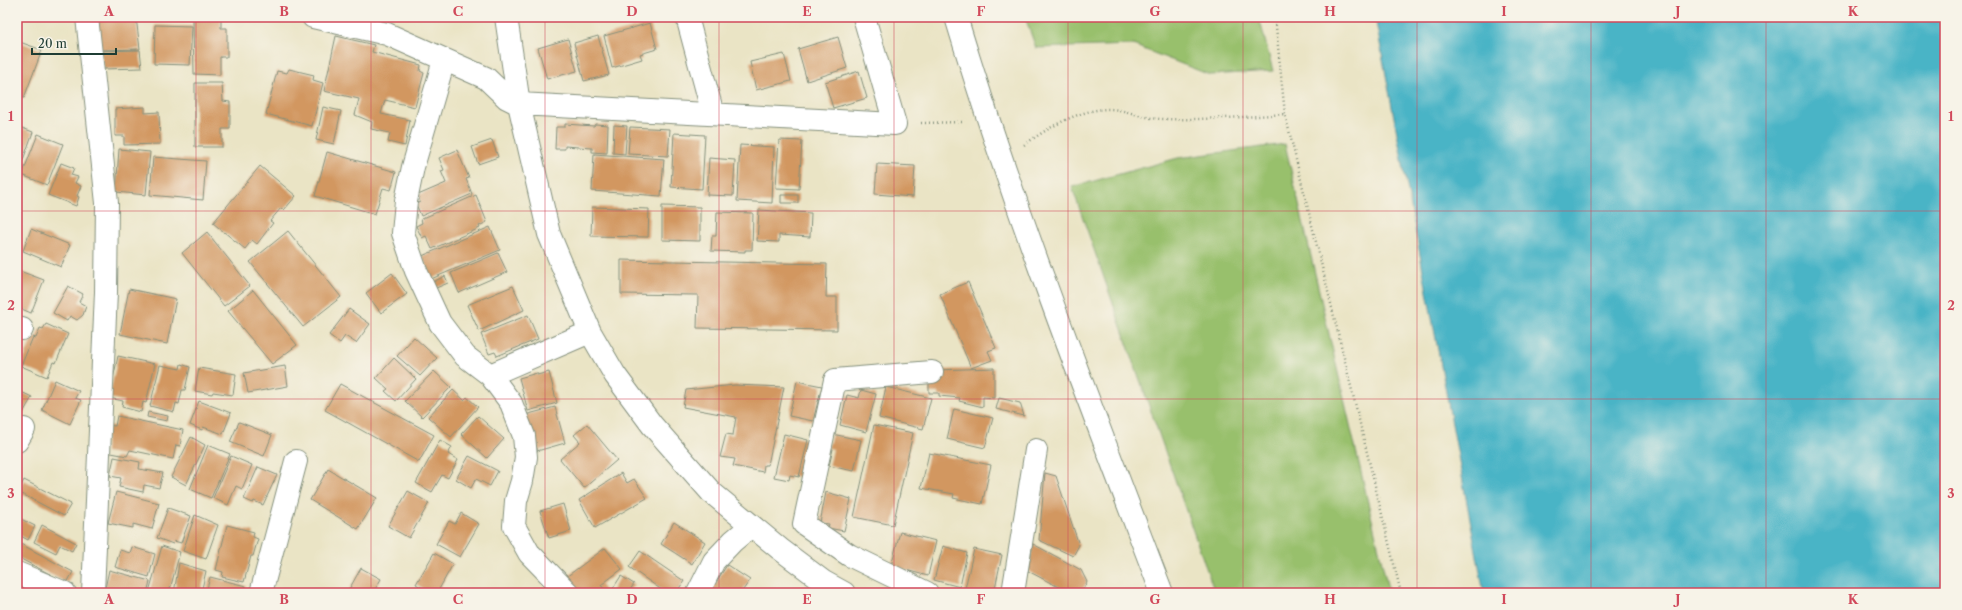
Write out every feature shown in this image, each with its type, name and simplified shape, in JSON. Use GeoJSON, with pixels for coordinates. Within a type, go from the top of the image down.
{"type":"FeatureCollection","features":[{"type":"Feature","properties":{"kind":"street"},"geometry":{"type":"LineString","coordinates":[[87,17],[106,203],[106,292],[93,593]]}},
{"type":"Feature","properties":{"kind":"street"},"geometry":{"type":"LineString","coordinates":[[313,17],[387,34],[486,78],[507,98],[519,104],[894,124],[864,17]]}},
{"type":"Feature","properties":{"kind":"street"},"geometry":{"type":"LineString","coordinates":[[506,17],[519,104],[549,234],[590,332],[615,374],[652,425],[711,492],[751,526],[824,582],[844,593]]}},
{"type":"Feature","properties":{"kind":"street"},"geometry":{"type":"LineString","coordinates":[[687,17],[713,114]]}},
{"type":"Feature","properties":{"kind":"street"},"geometry":{"type":"LineString","coordinates":[[956,17],[988,121],[1067,347],[1162,593]]}},
{"type":"Feature","properties":{"kind":"street"},"geometry":{"type":"LineString","coordinates":[[444,60],[414,167],[406,201],[403,233],[416,271],[440,323],[465,356],[490,375],[511,403],[524,436],[526,457],[522,481],[516,501],[514,526],[529,553],[568,593]]}},
{"type":"Feature","properties":{"kind":"street"},"geometry":{"type":"LineString","coordinates":[[490,375],[590,332]]}},
{"type":"Feature","properties":{"kind":"street"},"geometry":{"type":"LineString","coordinates":[[927,593],[849,555],[804,524],[835,380],[932,372]]}},
{"type":"Feature","properties":{"kind":"street"},"geometry":{"type":"LineString","coordinates":[[1013,593],[1036,450]]}},
{"type":"Feature","properties":{"kind":"street"},"geometry":{"type":"LineString","coordinates":[[261,593],[296,461]]}},
{"type":"Feature","properties":{"kind":"street"},"geometry":{"type":"LineString","coordinates":[[698,593],[714,561],[733,541],[751,526]]}},
{"type":"Feature","properties":{"kind":"street"},"geometry":{"type":"LineString","coordinates":[[17,572],[65,593]]}},
{"type":"Feature","properties":{"kind":"path"},"geometry":{"type":"LineString","coordinates":[[1275,17],[1285,114],[1400,593]]}},
{"type":"Feature","properties":{"kind":"path"},"geometry":{"type":"LineString","coordinates":[[1002,162],[1035,137],[1060,123],[1088,111],[1117,109],[1155,119],[1197,120],[1285,114]]}},
{"type":"Feature","properties":{"kind":"path"},"geometry":{"type":"LineString","coordinates":[[894,124],[988,121]]}},
{"type":"Feature","properties":{"kind":"green space"},"geometry":{"type":"Polygon","coordinates":[[[1025,17],[1259,17],[1273,71],[1210,75],[1133,45],[1036,48],[1025,17]]]}},
{"type":"Feature","properties":{"kind":"green space"},"geometry":{"type":"Polygon","coordinates":[[[1285,144],[1389,593],[1215,593],[1072,187],[1178,158],[1285,144]]]}},
{"type":"Feature","properties":{"kind":"water"},"geometry":{"type":"Polygon","coordinates":[[[1375,17],[1945,17],[1945,593],[1484,593],[1375,17]]]}},
{"type":"Feature","properties":{"kind":"building"},"geometry":{"type":"Polygon","coordinates":[[[136,17],[140,49],[100,50],[94,18],[136,17]]]}},
{"type":"Feature","properties":{"kind":"building"},"geometry":{"type":"Polygon","coordinates":[[[193,17],[221,17],[221,28],[227,28],[227,57],[220,57],[220,75],[194,74],[193,17]]]}},
{"type":"Feature","properties":{"kind":"building"},"geometry":{"type":"Polygon","coordinates":[[[650,23],[657,49],[640,54],[642,59],[612,68],[604,36],[650,23]]]}},
{"type":"Feature","properties":{"kind":"building"},"geometry":{"type":"Polygon","coordinates":[[[155,25],[192,26],[190,65],[154,64],[155,25]]]}},
{"type":"Feature","properties":{"kind":"building"},"geometry":{"type":"Polygon","coordinates":[[[336,36],[374,45],[372,52],[421,65],[420,71],[424,73],[415,107],[385,100],[381,114],[410,120],[405,146],[388,142],[390,133],[371,129],[372,122],[355,115],[359,99],[324,91],[336,36]]]}},
{"type":"Feature","properties":{"kind":"building"},"geometry":{"type":"Polygon","coordinates":[[[598,36],[609,75],[584,81],[574,43],[598,36]]]}},
{"type":"Feature","properties":{"kind":"building"},"geometry":{"type":"Polygon","coordinates":[[[838,37],[847,68],[807,81],[798,49],[838,37]]]}},
{"type":"Feature","properties":{"kind":"building"},"geometry":{"type":"Polygon","coordinates":[[[568,39],[577,71],[547,79],[538,48],[568,39]]]}},
{"type":"Feature","properties":{"kind":"building"},"geometry":{"type":"Polygon","coordinates":[[[17,41],[42,50],[24,98],[17,96],[17,41]]]}},
{"type":"Feature","properties":{"kind":"building"},"geometry":{"type":"Polygon","coordinates":[[[140,50],[142,68],[103,69],[100,51],[140,50]]]}},
{"type":"Feature","properties":{"kind":"building"},"geometry":{"type":"Polygon","coordinates":[[[784,54],[791,81],[756,90],[750,62],[784,54]]]}},
{"type":"Feature","properties":{"kind":"building"},"geometry":{"type":"Polygon","coordinates":[[[289,69],[314,75],[313,80],[323,83],[312,126],[266,114],[277,71],[287,73],[289,69]]]}},
{"type":"Feature","properties":{"kind":"building"},"geometry":{"type":"Polygon","coordinates":[[[859,71],[867,98],[833,108],[825,82],[859,71]]]}},
{"type":"Feature","properties":{"kind":"building"},"geometry":{"type":"Polygon","coordinates":[[[195,83],[222,83],[223,101],[230,102],[230,129],[222,129],[222,147],[195,147],[195,83]]]}},
{"type":"Feature","properties":{"kind":"building"},"geometry":{"type":"Polygon","coordinates":[[[145,107],[145,113],[159,112],[160,144],[124,145],[124,136],[115,136],[115,109],[145,107]]]}},
{"type":"Feature","properties":{"kind":"building"},"geometry":{"type":"Polygon","coordinates":[[[323,107],[341,111],[334,144],[316,140],[323,107]]]}},
{"type":"Feature","properties":{"kind":"building"},"geometry":{"type":"Polygon","coordinates":[[[565,124],[594,126],[595,124],[608,125],[607,153],[592,152],[592,148],[565,146],[565,149],[555,149],[556,127],[565,127],[565,124]]]}},
{"type":"Feature","properties":{"kind":"building"},"geometry":{"type":"Polygon","coordinates":[[[614,125],[627,126],[625,154],[613,153],[614,125]]]}},
{"type":"Feature","properties":{"kind":"building"},"geometry":{"type":"Polygon","coordinates":[[[17,126],[33,132],[17,177],[17,126]]]}},
{"type":"Feature","properties":{"kind":"building"},"geometry":{"type":"Polygon","coordinates":[[[630,127],[670,129],[668,156],[628,154],[630,127]]]}},
{"type":"Feature","properties":{"kind":"building"},"geometry":{"type":"Polygon","coordinates":[[[674,133],[705,135],[702,189],[671,187],[674,133]]]}},
{"type":"Feature","properties":{"kind":"building"},"geometry":{"type":"Polygon","coordinates":[[[38,134],[63,144],[47,185],[22,175],[38,134]]]}},
{"type":"Feature","properties":{"kind":"building"},"geometry":{"type":"Polygon","coordinates":[[[492,140],[498,157],[478,164],[472,147],[492,140]]]}},
{"type":"Feature","properties":{"kind":"building"},"geometry":{"type":"Polygon","coordinates":[[[779,140],[802,141],[799,189],[776,188],[779,140]]]}},
{"type":"Feature","properties":{"kind":"building"},"geometry":{"type":"Polygon","coordinates":[[[740,145],[774,147],[772,203],[737,201],[740,145]]]}},
{"type":"Feature","properties":{"kind":"building"},"geometry":{"type":"Polygon","coordinates":[[[119,149],[150,152],[146,195],[116,192],[119,149]]]}},
{"type":"Feature","properties":{"kind":"building"},"geometry":{"type":"Polygon","coordinates":[[[457,150],[469,178],[466,179],[472,194],[421,216],[416,204],[420,202],[418,195],[446,183],[441,171],[444,170],[439,158],[457,150]]]}},
{"type":"Feature","properties":{"kind":"building"},"geometry":{"type":"Polygon","coordinates":[[[327,152],[396,172],[391,190],[383,188],[375,214],[315,196],[327,152]]]}},
{"type":"Feature","properties":{"kind":"building"},"geometry":{"type":"Polygon","coordinates":[[[594,154],[664,159],[661,196],[592,191],[594,154]]]}},
{"type":"Feature","properties":{"kind":"building"},"geometry":{"type":"Polygon","coordinates":[[[153,157],[206,161],[203,200],[150,195],[153,157]]]}},
{"type":"Feature","properties":{"kind":"building"},"geometry":{"type":"Polygon","coordinates":[[[709,158],[735,160],[733,196],[707,195],[709,158]]]}},
{"type":"Feature","properties":{"kind":"building"},"geometry":{"type":"Polygon","coordinates":[[[61,163],[74,168],[71,175],[78,177],[75,183],[81,186],[77,196],[79,197],[76,206],[48,195],[61,163]]]}},
{"type":"Feature","properties":{"kind":"building"},"geometry":{"type":"Polygon","coordinates":[[[877,164],[915,166],[913,197],[875,194],[877,164]]]}},
{"type":"Feature","properties":{"kind":"building"},"geometry":{"type":"Polygon","coordinates":[[[260,166],[296,196],[284,210],[281,208],[270,221],[273,223],[257,244],[252,240],[245,249],[213,223],[260,166]]]}},
{"type":"Feature","properties":{"kind":"building"},"geometry":{"type":"Polygon","coordinates":[[[476,195],[487,222],[479,226],[480,228],[432,249],[426,236],[422,238],[416,226],[422,223],[421,219],[476,195]]]}},
{"type":"Feature","properties":{"kind":"building"},"geometry":{"type":"Polygon","coordinates":[[[781,195],[798,195],[798,203],[781,203],[781,195]]]}},
{"type":"Feature","properties":{"kind":"building"},"geometry":{"type":"Polygon","coordinates":[[[662,206],[700,207],[700,241],[662,240],[662,206]]]}},
{"type":"Feature","properties":{"kind":"building"},"geometry":{"type":"Polygon","coordinates":[[[592,207],[649,209],[648,237],[591,236],[592,207]]]}},
{"type":"Feature","properties":{"kind":"building"},"geometry":{"type":"Polygon","coordinates":[[[759,210],[811,213],[810,237],[779,235],[779,242],[757,241],[759,210]]]}},
{"type":"Feature","properties":{"kind":"building"},"geometry":{"type":"Polygon","coordinates":[[[717,212],[753,213],[752,250],[745,250],[745,252],[711,251],[712,236],[716,236],[717,212]]]}},
{"type":"Feature","properties":{"kind":"building"},"geometry":{"type":"Polygon","coordinates":[[[490,227],[500,250],[431,279],[422,256],[490,227]]]}},
{"type":"Feature","properties":{"kind":"building"},"geometry":{"type":"Polygon","coordinates":[[[31,229],[70,245],[61,267],[23,251],[31,229]]]}},
{"type":"Feature","properties":{"kind":"building"},"geometry":{"type":"Polygon","coordinates":[[[288,231],[341,297],[303,327],[250,262],[288,231]]]}},
{"type":"Feature","properties":{"kind":"building"},"geometry":{"type":"Polygon","coordinates":[[[207,232],[250,286],[224,306],[182,253],[207,232]]]}},
{"type":"Feature","properties":{"kind":"building"},"geometry":{"type":"Polygon","coordinates":[[[498,253],[507,272],[459,293],[451,273],[498,253]]]}},
{"type":"Feature","properties":{"kind":"building"},"geometry":{"type":"Polygon","coordinates":[[[621,260],[827,264],[826,297],[837,297],[837,330],[697,328],[698,295],[621,294],[621,260]]]}},
{"type":"Feature","properties":{"kind":"building"},"geometry":{"type":"Polygon","coordinates":[[[17,270],[44,280],[31,313],[17,307],[17,270]]]}},
{"type":"Feature","properties":{"kind":"building"},"geometry":{"type":"Polygon","coordinates":[[[392,273],[407,294],[381,313],[366,293],[392,273]]]}},
{"type":"Feature","properties":{"kind":"building"},"geometry":{"type":"Polygon","coordinates":[[[445,276],[448,283],[436,288],[433,282],[445,276]]]}},
{"type":"Feature","properties":{"kind":"building"},"geometry":{"type":"Polygon","coordinates":[[[968,282],[996,348],[988,351],[992,360],[971,368],[940,294],[968,282]]]}},
{"type":"Feature","properties":{"kind":"building"},"geometry":{"type":"Polygon","coordinates":[[[68,286],[83,294],[79,302],[86,306],[83,315],[77,320],[70,316],[67,321],[53,313],[68,286]]]}},
{"type":"Feature","properties":{"kind":"building"},"geometry":{"type":"Polygon","coordinates":[[[513,286],[524,310],[479,331],[467,305],[513,286]]]}},
{"type":"Feature","properties":{"kind":"building"},"geometry":{"type":"Polygon","coordinates":[[[129,289],[176,299],[167,344],[120,334],[129,289]]]}},
{"type":"Feature","properties":{"kind":"building"},"geometry":{"type":"Polygon","coordinates":[[[253,290],[297,345],[272,364],[228,311],[253,290]]]}},
{"type":"Feature","properties":{"kind":"building"},"geometry":{"type":"Polygon","coordinates":[[[349,309],[370,324],[356,343],[345,336],[340,343],[329,335],[349,309]]]}},
{"type":"Feature","properties":{"kind":"building"},"geometry":{"type":"Polygon","coordinates":[[[528,315],[538,339],[497,356],[495,352],[489,354],[481,334],[528,315]]]}},
{"type":"Feature","properties":{"kind":"building"},"geometry":{"type":"Polygon","coordinates":[[[46,324],[68,334],[56,363],[53,362],[47,377],[21,366],[33,337],[36,338],[40,328],[43,329],[46,324]]]}},
{"type":"Feature","properties":{"kind":"building"},"geometry":{"type":"Polygon","coordinates":[[[414,337],[437,358],[420,376],[397,356],[414,337]]]}},
{"type":"Feature","properties":{"kind":"building"},"geometry":{"type":"Polygon","coordinates":[[[118,356],[155,364],[146,403],[143,402],[141,412],[122,407],[123,401],[109,398],[118,356]]]}},
{"type":"Feature","properties":{"kind":"building"},"geometry":{"type":"Polygon","coordinates":[[[394,358],[416,379],[396,401],[385,391],[388,389],[376,378],[394,358]]]}},
{"type":"Feature","properties":{"kind":"building"},"geometry":{"type":"Polygon","coordinates":[[[181,364],[190,367],[185,390],[182,390],[179,404],[176,403],[174,412],[150,406],[160,365],[180,369],[181,364]]]}},
{"type":"Feature","properties":{"kind":"building"},"geometry":{"type":"Polygon","coordinates":[[[285,366],[288,386],[248,393],[244,373],[285,366]]]}},
{"type":"Feature","properties":{"kind":"building"},"geometry":{"type":"Polygon","coordinates":[[[199,368],[236,374],[233,395],[213,392],[212,394],[195,391],[199,368]]]}},
{"type":"Feature","properties":{"kind":"building"},"geometry":{"type":"Polygon","coordinates":[[[994,368],[994,398],[983,397],[983,407],[959,401],[960,398],[939,396],[939,393],[929,393],[929,383],[936,382],[936,370],[994,368]]]}},
{"type":"Feature","properties":{"kind":"building"},"geometry":{"type":"Polygon","coordinates":[[[434,371],[451,387],[422,417],[405,401],[434,371]]]}},
{"type":"Feature","properties":{"kind":"building"},"geometry":{"type":"Polygon","coordinates":[[[549,372],[557,403],[528,411],[519,378],[537,373],[537,375],[549,372]]]}},
{"type":"Feature","properties":{"kind":"building"},"geometry":{"type":"Polygon","coordinates":[[[55,380],[79,391],[75,398],[81,400],[70,424],[42,410],[55,380]]]}},
{"type":"Feature","properties":{"kind":"building"},"geometry":{"type":"Polygon","coordinates":[[[797,381],[822,386],[813,421],[789,416],[797,381]]]}},
{"type":"Feature","properties":{"kind":"building"},"geometry":{"type":"Polygon","coordinates":[[[340,384],[434,435],[419,462],[325,410],[340,384]]]}},
{"type":"Feature","properties":{"kind":"building"},"geometry":{"type":"Polygon","coordinates":[[[735,385],[784,387],[768,465],[764,465],[763,472],[733,466],[735,459],[720,457],[726,434],[733,435],[736,417],[683,407],[686,390],[735,385]]]}},
{"type":"Feature","properties":{"kind":"building"},"geometry":{"type":"Polygon","coordinates":[[[886,387],[931,398],[923,429],[879,418],[886,387]]]}},
{"type":"Feature","properties":{"kind":"building"},"geometry":{"type":"Polygon","coordinates":[[[17,390],[32,397],[19,420],[17,419],[17,390]]]}},
{"type":"Feature","properties":{"kind":"building"},"geometry":{"type":"Polygon","coordinates":[[[453,390],[464,400],[467,397],[478,407],[451,437],[428,417],[453,390]]]}},
{"type":"Feature","properties":{"kind":"building"},"geometry":{"type":"Polygon","coordinates":[[[861,390],[876,394],[866,432],[840,425],[847,395],[859,398],[861,390]]]}},
{"type":"Feature","properties":{"kind":"building"},"geometry":{"type":"Polygon","coordinates":[[[999,398],[1020,403],[1024,416],[996,409],[999,398]]]}},
{"type":"Feature","properties":{"kind":"building"},"geometry":{"type":"Polygon","coordinates":[[[199,401],[231,413],[223,434],[203,427],[202,430],[190,425],[199,401]]]}},
{"type":"Feature","properties":{"kind":"building"},"geometry":{"type":"Polygon","coordinates":[[[555,407],[565,443],[537,451],[537,448],[530,451],[521,416],[555,407]]]}},
{"type":"Feature","properties":{"kind":"building"},"geometry":{"type":"Polygon","coordinates":[[[954,409],[993,418],[985,448],[947,439],[954,409]]]}},
{"type":"Feature","properties":{"kind":"building"},"geometry":{"type":"Polygon","coordinates":[[[148,412],[168,416],[167,421],[147,417],[148,412]]]}},
{"type":"Feature","properties":{"kind":"building"},"geometry":{"type":"Polygon","coordinates":[[[117,416],[183,430],[180,446],[176,445],[173,459],[130,450],[127,456],[106,452],[107,425],[115,426],[117,416]]]}},
{"type":"Feature","properties":{"kind":"building"},"geometry":{"type":"Polygon","coordinates":[[[478,416],[504,439],[487,458],[461,434],[478,416]]]}},
{"type":"Feature","properties":{"kind":"building"},"geometry":{"type":"Polygon","coordinates":[[[239,422],[272,435],[264,456],[230,442],[239,422]]]}},
{"type":"Feature","properties":{"kind":"building"},"geometry":{"type":"Polygon","coordinates":[[[587,424],[617,460],[584,488],[560,459],[580,442],[574,435],[587,424]]]}},
{"type":"Feature","properties":{"kind":"building"},"geometry":{"type":"Polygon","coordinates":[[[874,425],[913,433],[893,525],[854,517],[874,425]]]}},
{"type":"Feature","properties":{"kind":"building"},"geometry":{"type":"Polygon","coordinates":[[[784,434],[808,440],[799,477],[790,475],[789,480],[774,477],[784,434]]]}},
{"type":"Feature","properties":{"kind":"building"},"geometry":{"type":"Polygon","coordinates":[[[832,434],[861,440],[854,471],[829,466],[833,449],[828,448],[832,434]]]}},
{"type":"Feature","properties":{"kind":"building"},"geometry":{"type":"Polygon","coordinates":[[[191,437],[205,445],[186,485],[171,477],[191,437]]]}},
{"type":"Feature","properties":{"kind":"building"},"geometry":{"type":"Polygon","coordinates":[[[440,440],[452,447],[448,454],[458,460],[448,478],[442,475],[432,492],[416,483],[440,440]]]}},
{"type":"Feature","properties":{"kind":"building"},"geometry":{"type":"Polygon","coordinates":[[[208,445],[230,454],[211,498],[190,489],[208,445]]]}},
{"type":"Feature","properties":{"kind":"building"},"geometry":{"type":"Polygon","coordinates":[[[929,453],[991,465],[982,504],[953,498],[954,494],[921,488],[929,453]]]}},
{"type":"Feature","properties":{"kind":"building"},"geometry":{"type":"Polygon","coordinates":[[[231,456],[252,465],[242,489],[236,486],[228,505],[213,498],[231,456]]]}},
{"type":"Feature","properties":{"kind":"building"},"geometry":{"type":"Polygon","coordinates":[[[469,456],[498,471],[490,486],[476,479],[471,488],[456,479],[469,456]]]}},
{"type":"Feature","properties":{"kind":"building"},"geometry":{"type":"Polygon","coordinates":[[[114,457],[140,462],[139,469],[163,473],[159,488],[144,485],[143,492],[119,487],[121,478],[110,476],[114,457]]]}},
{"type":"Feature","properties":{"kind":"building"},"geometry":{"type":"Polygon","coordinates":[[[258,467],[277,475],[263,505],[244,499],[258,467]]]}},
{"type":"Feature","properties":{"kind":"building"},"geometry":{"type":"Polygon","coordinates":[[[328,469],[377,498],[358,529],[310,500],[328,469]]]}},
{"type":"Feature","properties":{"kind":"building"},"geometry":{"type":"Polygon","coordinates":[[[621,473],[627,483],[634,479],[647,498],[595,528],[579,500],[621,473]]]}},
{"type":"Feature","properties":{"kind":"building"},"geometry":{"type":"Polygon","coordinates":[[[1045,473],[1056,476],[1079,545],[1073,556],[1039,540],[1045,473]]]}},
{"type":"Feature","properties":{"kind":"building"},"geometry":{"type":"Polygon","coordinates":[[[24,480],[71,504],[64,516],[18,492],[24,480]]]}},
{"type":"Feature","properties":{"kind":"building"},"geometry":{"type":"Polygon","coordinates":[[[408,491],[429,503],[409,538],[388,526],[408,491]]]}},
{"type":"Feature","properties":{"kind":"building"},"geometry":{"type":"Polygon","coordinates":[[[116,492],[159,503],[152,529],[133,524],[133,528],[108,523],[116,492]]]}},
{"type":"Feature","properties":{"kind":"building"},"geometry":{"type":"Polygon","coordinates":[[[826,492],[851,499],[844,531],[828,528],[829,524],[820,523],[826,492]]]}},
{"type":"Feature","properties":{"kind":"building"},"geometry":{"type":"Polygon","coordinates":[[[563,504],[571,531],[549,538],[540,511],[563,504]]]}},
{"type":"Feature","properties":{"kind":"building"},"geometry":{"type":"Polygon","coordinates":[[[168,508],[191,516],[181,543],[174,541],[173,544],[157,538],[168,508]]]}},
{"type":"Feature","properties":{"kind":"building"},"geometry":{"type":"Polygon","coordinates":[[[461,513],[479,524],[460,557],[436,544],[449,521],[455,524],[461,513]]]}},
{"type":"Feature","properties":{"kind":"building"},"geometry":{"type":"Polygon","coordinates":[[[195,515],[218,525],[206,559],[183,551],[195,515]]]}},
{"type":"Feature","properties":{"kind":"building"},"geometry":{"type":"Polygon","coordinates":[[[17,517],[35,526],[28,540],[17,534],[17,517]]]}},
{"type":"Feature","properties":{"kind":"building"},"geometry":{"type":"Polygon","coordinates":[[[674,522],[705,542],[692,564],[661,544],[674,522]]]}},
{"type":"Feature","properties":{"kind":"building"},"geometry":{"type":"Polygon","coordinates":[[[42,525],[76,543],[72,551],[60,545],[56,553],[34,542],[42,525]]]}},
{"type":"Feature","properties":{"kind":"building"},"geometry":{"type":"Polygon","coordinates":[[[227,525],[254,532],[253,537],[258,539],[253,556],[251,556],[244,582],[222,577],[223,572],[216,570],[227,525]]]}},
{"type":"Feature","properties":{"kind":"building"},"geometry":{"type":"Polygon","coordinates":[[[900,532],[936,541],[928,576],[891,566],[900,532]]]}},
{"type":"Feature","properties":{"kind":"building"},"geometry":{"type":"Polygon","coordinates":[[[17,542],[73,572],[67,583],[17,557],[17,542]]]}},
{"type":"Feature","properties":{"kind":"building"},"geometry":{"type":"Polygon","coordinates":[[[1033,544],[1081,570],[1087,582],[1081,593],[1070,593],[1028,571],[1033,544]]]}},
{"type":"Feature","properties":{"kind":"building"},"geometry":{"type":"Polygon","coordinates":[[[162,546],[180,552],[169,593],[151,593],[149,592],[162,546]]]}},
{"type":"Feature","properties":{"kind":"building"},"geometry":{"type":"Polygon","coordinates":[[[943,546],[967,553],[960,587],[934,580],[943,546]]]}},
{"type":"Feature","properties":{"kind":"building"},"geometry":{"type":"Polygon","coordinates":[[[132,547],[155,554],[149,577],[115,567],[120,550],[130,553],[132,547]]]}},
{"type":"Feature","properties":{"kind":"building"},"geometry":{"type":"Polygon","coordinates":[[[605,548],[622,569],[601,585],[607,593],[579,593],[566,577],[605,548]]]}},
{"type":"Feature","properties":{"kind":"building"},"geometry":{"type":"Polygon","coordinates":[[[974,549],[1002,555],[994,593],[964,593],[974,549]]]}},
{"type":"Feature","properties":{"kind":"building"},"geometry":{"type":"Polygon","coordinates":[[[640,551],[684,581],[676,593],[666,593],[629,567],[640,551]]]}},
{"type":"Feature","properties":{"kind":"building"},"geometry":{"type":"Polygon","coordinates":[[[434,553],[453,564],[437,593],[430,593],[416,584],[434,553]]]}},
{"type":"Feature","properties":{"kind":"building"},"geometry":{"type":"Polygon","coordinates":[[[179,563],[206,571],[201,593],[174,593],[179,563]]]}},
{"type":"Feature","properties":{"kind":"building"},"geometry":{"type":"Polygon","coordinates":[[[727,565],[750,580],[741,593],[709,593],[727,565]]]}},
{"type":"Feature","properties":{"kind":"building"},"geometry":{"type":"Polygon","coordinates":[[[361,568],[381,579],[373,593],[347,593],[361,568]]]}},
{"type":"Feature","properties":{"kind":"building"},"geometry":{"type":"Polygon","coordinates":[[[109,570],[150,581],[147,593],[104,593],[109,570]]]}},
{"type":"Feature","properties":{"kind":"building"},"geometry":{"type":"Polygon","coordinates":[[[621,576],[634,584],[628,593],[610,593],[621,576]]]}},
{"type":"Feature","properties":{"kind":"building"},"geometry":{"type":"Polygon","coordinates":[[[210,577],[246,586],[244,593],[206,593],[210,577]]]}}]}
